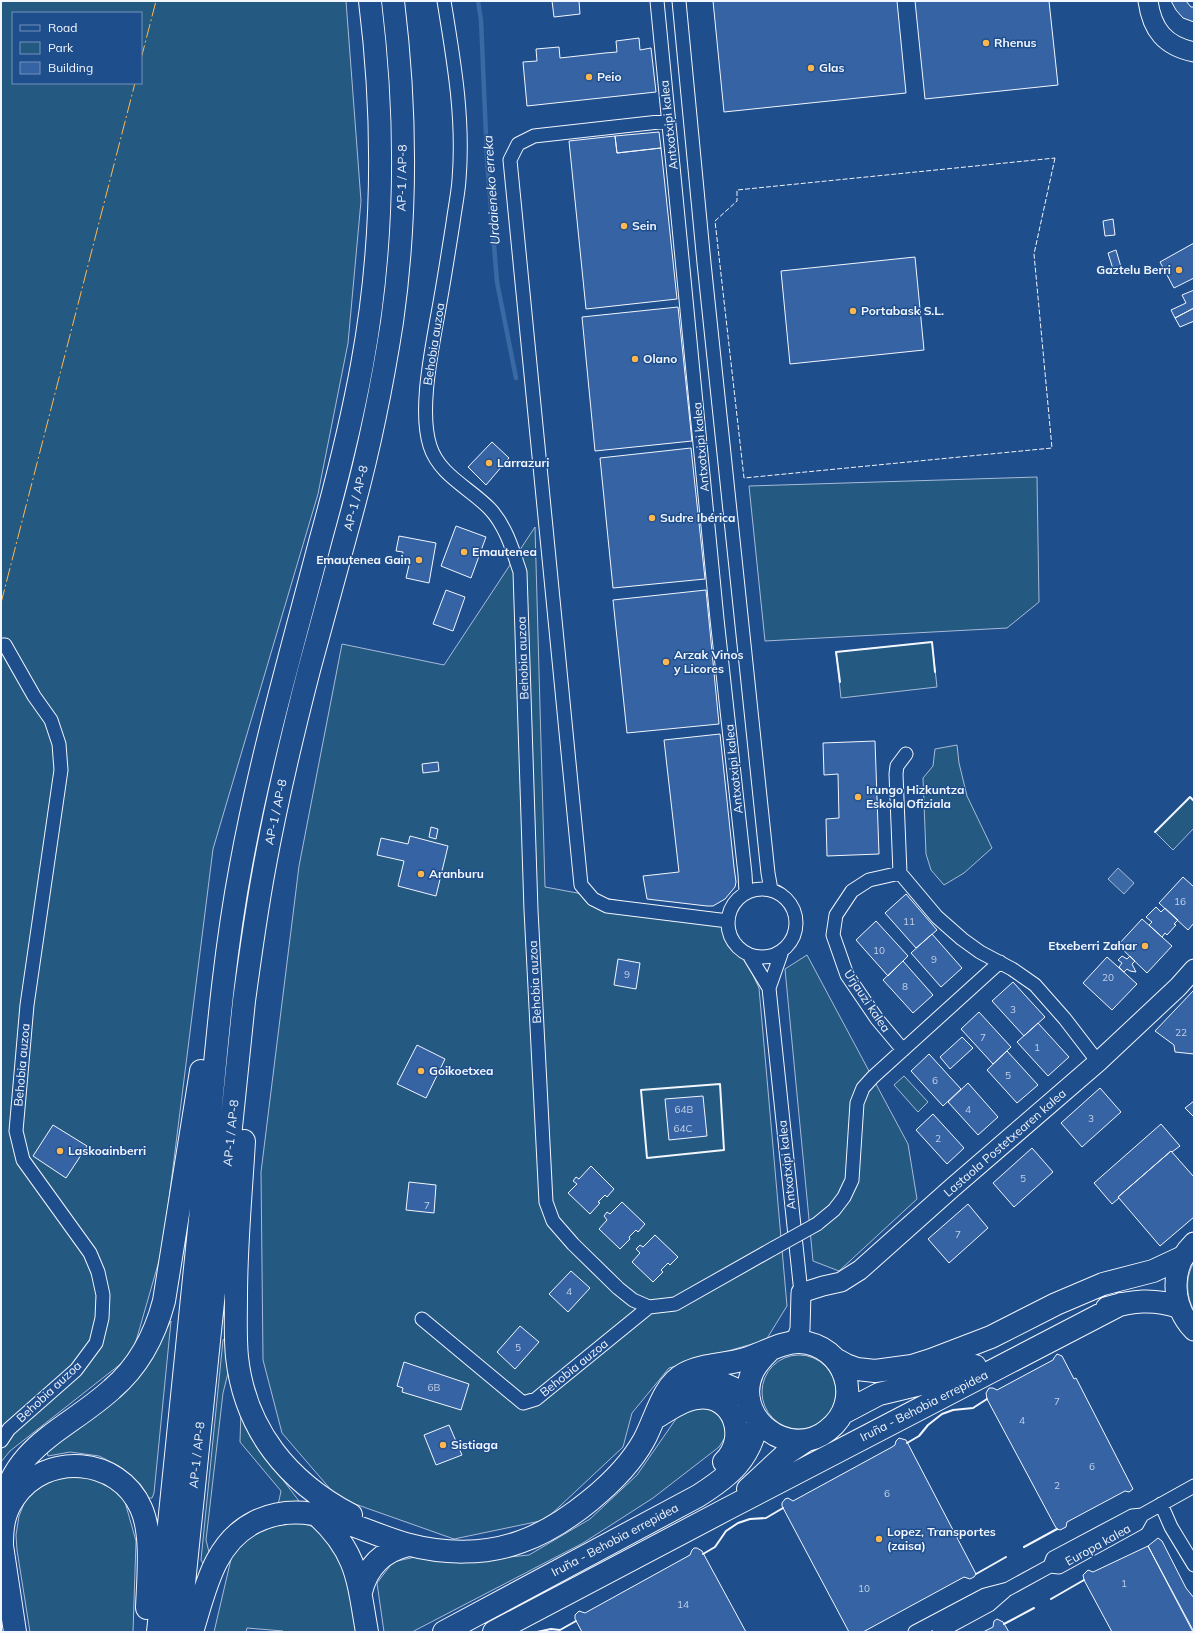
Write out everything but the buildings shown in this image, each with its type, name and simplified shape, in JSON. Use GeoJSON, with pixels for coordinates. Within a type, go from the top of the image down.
{"type":"FeatureCollection","features":[{"type":"Feature","properties":{"kind":"highway","name":"AP-1 / AP-8"},"geometry":{"type":"LineString","coordinates":[[158,1632],[224,981],[240,867],[270,734],[342,458],[362,364],[368,324],[378,228],[380,173],[378,75],[370,1]]}},
{"type":"Feature","properties":{"kind":"highway","name":"AP-1 / AP-8"},"geometry":{"type":"LineString","coordinates":[[179,1632],[244,1001],[260,892],[276,804],[310,667],[363,470],[375,416],[392,320],[398,271],[403,174],[401,77],[393,1]]}},
{"type":"Feature","properties":{"kind":"highway"},"geometry":{"type":"LineString","coordinates":[[1,1512],[7,1489],[20,1463],[41,1443],[113,1389],[136,1364],[153,1334],[164,1301],[200,1074],[224,981]]}},
{"type":"Feature","properties":{"kind":"highway"},"geometry":{"type":"LineString","coordinates":[[244,1001],[249,1038],[236,1278],[236,1337],[237,1356],[245,1395],[261,1432],[272,1449],[298,1480],[331,1504],[370,1525],[415,1546]]}},
{"type":"Feature","properties":{"kind":"highway"},"geometry":{"type":"LineString","coordinates":[[192,1632],[210,1572],[223,1550],[232,1538],[252,1523],[268,1516],[290,1511],[316,1514],[415,1546],[454,1552],[486,1550],[521,1542],[540,1534],[574,1513],[612,1480],[638,1451],[655,1418],[666,1392],[671,1384],[684,1373],[701,1368],[744,1360],[770,1351],[782,1344],[796,1342],[811,1343],[824,1349],[846,1365],[857,1369],[875,1371],[912,1366],[991,1337],[1056,1304],[1103,1284],[1153,1271],[1188,1250]]}},
{"type":"Feature","properties":{"kind":"highway","name":"Iruña - Behobia errepidea"},"geometry":{"type":"LineString","coordinates":[[843,1413],[879,1394],[933,1381],[968,1369],[997,1357],[1070,1320],[1130,1302],[1150,1301],[1179,1307]]}},
{"type":"Feature","properties":{"kind":"highway","name":"Iruña - Behobia errepidea"},"geometry":{"type":"LineString","coordinates":[[494,1632],[1121,1304]]}},
{"type":"Feature","properties":{"kind":"highway"},"geometry":{"type":"LineString","coordinates":[[770,1351],[760,1360],[752,1372],[749,1385],[749,1399],[752,1410],[767,1430],[779,1437],[792,1441],[805,1441],[817,1437],[836,1423],[843,1413],[848,1391],[843,1369],[836,1359]]}},
{"type":"Feature","properties":{"kind":"highway"},"geometry":{"type":"LineString","coordinates":[[655,1418],[680,1394],[694,1385],[706,1382],[716,1381],[726,1384],[737,1389],[749,1399]]}},
{"type":"Feature","properties":{"kind":"highway"},"geometry":{"type":"LineString","coordinates":[[650,1521],[678,1495],[718,1468],[726,1460],[735,1446],[737,1438],[737,1430],[732,1414],[721,1403],[706,1398],[690,1399],[655,1418]]}},
{"type":"Feature","properties":{"kind":"highway","name":"Iruña - Behobia errepidea"},"geometry":{"type":"LineString","coordinates":[[444,1632],[698,1496],[721,1482],[731,1472],[749,1447],[755,1434],[758,1420]]}},
{"type":"Feature","properties":{"kind":"highway","name":"Iruña - Behobia errepidea"},"geometry":{"type":"LineString","coordinates":[[727,1509],[787,1453],[805,1441]]}},
{"type":"Feature","properties":{"kind":"highway"},"geometry":{"type":"LineString","coordinates":[[2,1544],[3,1526],[8,1508],[21,1488],[30,1480],[52,1469],[64,1466],[88,1466],[110,1474],[119,1480],[135,1497],[145,1518],[148,1541],[147,1618],[151,1632]]}},
{"type":"Feature","properties":{"kind":"highway"},"geometry":{"type":"LineString","coordinates":[[316,1514],[327,1524],[345,1548],[357,1577],[366,1625]]}},
{"type":"Feature","properties":{"kind":"highway"},"geometry":{"type":"LineString","coordinates":[[1,1539],[15,1632]]}},
{"type":"Feature","properties":{"kind":"highway"},"geometry":{"type":"LineString","coordinates":[[361,1592],[366,1575],[377,1560],[391,1550],[415,1546]]}},
{"type":"Feature","properties":{"kind":"main road"},"geometry":{"type":"LineString","coordinates":[[1188,1250],[1178,1269],[1176,1294],[1183,1316],[1194,1330]]}},
{"type":"Feature","properties":{"kind":"street","name":"Behobia auzoa"},"geometry":{"type":"LineString","coordinates":[[422,1319],[523,1403],[536,1399],[649,1307],[633,1300],[618,1288],[573,1244],[553,1221],[546,1202],[531,910],[520,572],[508,537],[491,510],[438,464],[430,446],[426,425],[426,396],[430,357],[446,269],[458,188],[461,146],[459,92],[444,1]]}},
{"type":"Feature","properties":{"kind":"street","name":"Antxotxipi kalea"},"geometry":{"type":"LineString","coordinates":[[657,1],[717,619],[746,893]]}},
{"type":"Feature","properties":{"kind":"street","name":"Antxotxipi kalea"},"geometry":{"type":"LineString","coordinates":[[679,1],[704,263],[771,890]]}},
{"type":"Feature","properties":{"kind":"street"},"geometry":{"type":"LineString","coordinates":[[1148,1],[1152,19],[1160,35],[1181,49],[1194,52]]}},
{"type":"Feature","properties":{"kind":"street"},"geometry":{"type":"LineString","coordinates":[[668,121],[534,136],[518,144],[510,160],[582,885],[593,899],[607,906],[728,921]]}},
{"type":"Feature","properties":{"kind":"street","name":"Behobia auzoa"},"geometry":{"type":"LineString","coordinates":[[1,645],[5,645],[34,696],[51,720],[59,744],[61,770],[27,1005],[16,1132],[23,1160],[90,1253],[98,1272],[103,1295],[102,1318],[96,1343],[76,1370],[10,1429],[1,1441]]}},
{"type":"Feature","properties":{"kind":"street"},"geometry":{"type":"LineString","coordinates":[[906,754],[897,766],[896,774],[900,873],[937,917],[962,939],[980,952],[1012,969],[1035,985],[1065,1019],[1098,1062]]}},
{"type":"Feature","properties":{"kind":"street","name":"Urjauzi kalea"},"geometry":{"type":"LineString","coordinates":[[900,873],[869,880],[852,890],[836,915],[833,935],[847,975],[902,1050]]}},
{"type":"Feature","properties":{"kind":"street"},"geometry":{"type":"LineString","coordinates":[[755,890],[771,890],[783,896],[795,912],[795,933],[789,944],[782,951],[773,956],[761,958],[749,955],[737,947],[730,936],[728,921],[736,900],[746,893],[755,890]]}},
{"type":"Feature","properties":{"kind":"street","name":"Antxotxipi kalea"},"geometry":{"type":"LineString","coordinates":[[769,988],[782,951]]}},
{"type":"Feature","properties":{"kind":"street","name":"Antxotxipi kalea"},"geometry":{"type":"LineString","coordinates":[[749,955],[769,988],[801,1293],[800,1329],[796,1342]]}},
{"type":"Feature","properties":{"kind":"street"},"geometry":{"type":"LineString","coordinates":[[649,1307],[675,1304],[818,1224],[834,1210],[844,1197],[852,1180],[857,1103],[863,1088],[902,1050],[1000,962]]}},
{"type":"Feature","properties":{"kind":"street","name":"Lastaola Postetxearen kalea"},"geometry":{"type":"LineString","coordinates":[[801,1293],[841,1282],[855,1275],[952,1188],[1098,1062],[1178,987],[1194,969]]}},
{"type":"Feature","properties":{"kind":"street","name":"Europa kalea"},"geometry":{"type":"LineString","coordinates":[[939,1632],[989,1605],[1008,1589],[1050,1566],[1053,1558],[1132,1516],[1142,1515],[1194,1486]]}},
{"type":"Feature","properties":{"kind":"street"},"geometry":{"type":"LineString","coordinates":[[1161,1504],[1171,1526],[1194,1566]]}},
{"type":"Feature","properties":{"kind":"street","name":"Europa kalea"},"geometry":{"type":"LineString","coordinates":[[915,1632],[984,1595],[1008,1589]]}},
{"type":"Feature","properties":{"kind":"green space"},"geometry":{"type":"Polygon","coordinates":[[[1,1],[346,1],[361,201],[348,343],[318,494],[213,849],[163,1247],[132,1355],[10,1451],[1,1462],[1,1]]]}},
{"type":"Feature","properties":{"kind":"green space"},"geometry":{"type":"Polygon","coordinates":[[[1037,477],[1039,602],[1007,628],[765,641],[749,486],[1037,477]]]}},
{"type":"Feature","properties":{"kind":"green space"},"geometry":{"type":"Polygon","coordinates":[[[535,527],[545,887],[728,921],[759,988],[787,1306],[766,1340],[669,1368],[632,1413],[623,1447],[545,1520],[454,1539],[338,1498],[282,1433],[263,1360],[261,1172],[299,866],[342,644],[444,665],[535,527]]]}},
{"type":"Feature","properties":{"kind":"green space"},"geometry":{"type":"Polygon","coordinates":[[[932,642],[937,687],[841,698],[836,652],[932,642]]]}},
{"type":"Feature","properties":{"kind":"green space"},"geometry":{"type":"Polygon","coordinates":[[[957,745],[959,763],[967,796],[992,848],[964,873],[944,885],[931,870],[926,854],[923,778],[933,766],[935,749],[957,745]]]}},
{"type":"Feature","properties":{"kind":"green space"},"geometry":{"type":"Polygon","coordinates":[[[1190,797],[1194,801],[1194,828],[1173,850],[1155,832],[1190,797]]]}},
{"type":"Feature","properties":{"kind":"green space"},"geometry":{"type":"Polygon","coordinates":[[[807,955],[908,1144],[917,1199],[839,1271],[813,1261],[785,969],[807,955]]]}},
{"type":"Feature","properties":{"kind":"green space"},"geometry":{"type":"Polygon","coordinates":[[[904,1076],[928,1102],[918,1112],[894,1085],[904,1076]]]}},
{"type":"Feature","properties":{"kind":"green space"},"geometry":{"type":"Polygon","coordinates":[[[1194,1262],[1194,1311],[1189,1299],[1188,1280],[1194,1262]]]}},
{"type":"Feature","properties":{"kind":"green space"},"geometry":{"type":"Polygon","coordinates":[[[171,1321],[154,1493],[152,1498],[146,1498],[134,1479],[119,1466],[99,1456],[70,1452],[48,1456],[47,1451],[139,1376],[171,1321]]]}},
{"type":"Feature","properties":{"kind":"green space"},"geometry":{"type":"Polygon","coordinates":[[[225,1338],[231,1361],[223,1393],[206,1540],[210,1556],[204,1565],[201,1560],[223,1340],[225,1338]]]}},
{"type":"Feature","properties":{"kind":"green space"},"geometry":{"type":"Polygon","coordinates":[[[799,1355],[820,1361],[830,1371],[836,1392],[830,1413],[820,1423],[799,1429],[778,1423],[768,1413],[762,1392],[768,1371],[778,1361],[799,1355]]]}},
{"type":"Feature","properties":{"kind":"green space"},"geometry":{"type":"Polygon","coordinates":[[[703,1404],[725,1419],[726,1436],[719,1447],[653,1498],[583,1543],[412,1632],[384,1632],[377,1583],[393,1562],[415,1557],[461,1562],[529,1555],[590,1519],[637,1475],[678,1416],[703,1404]]]}},
{"type":"Feature","properties":{"kind":"green space"},"geometry":{"type":"Polygon","coordinates":[[[241,1409],[267,1459],[299,1501],[278,1505],[281,1491],[240,1442],[241,1409]]]}},
{"type":"Feature","properties":{"kind":"green space"},"geometry":{"type":"Polygon","coordinates":[[[55,1475],[99,1477],[119,1494],[125,1502],[136,1541],[133,1632],[30,1632],[17,1550],[16,1535],[19,1516],[25,1501],[32,1492],[55,1475]]]}},
{"type":"Feature","properties":{"kind":"green space"},"geometry":{"type":"Polygon","coordinates":[[[281,1516],[323,1530],[349,1581],[357,1632],[284,1632],[247,1628],[246,1632],[214,1632],[235,1542],[281,1516]]]}},
{"type":"Feature","properties":{"kind":"shaded area"},"geometry":{"type":"Polygon","coordinates":[[[1118,868],[1134,883],[1124,894],[1108,879],[1118,868]]]}},
{"type":"Feature","properties":{"kind":"waterway","name":"Urdaieneko erreka"},"geometry":{"type":"LineString","coordinates":[[478,1],[481,20],[487,159],[497,282],[516,378]]}},
{"type":"Feature","properties":{"kind":"fence"},"geometry":{"type":"LineString","coordinates":[[1055,158],[1034,254],[1052,448],[744,478],[715,221],[737,201],[737,190],[1055,158]]}},
{"type":"Feature","properties":{"kind":"wall"},"geometry":{"type":"LineString","coordinates":[[840,682],[836,652],[932,642],[935,672]]}},
{"type":"Feature","properties":{"kind":"wall"},"geometry":{"type":"LineString","coordinates":[[1155,832],[1190,797],[1194,801]]}},
{"type":"Feature","properties":{"kind":"wall"},"geometry":{"type":"LineString","coordinates":[[720,1084],[724,1150],[647,1158],[641,1090],[720,1084]]}},
{"type":"Feature","properties":{"kind":"wall"},"geometry":{"type":"LineString","coordinates":[[907,1443],[919,1436],[928,1425],[942,1414],[953,1410],[973,1408],[987,1399]]}},
{"type":"Feature","properties":{"kind":"wall"},"geometry":{"type":"LineString","coordinates":[[703,1554],[715,1547],[726,1531],[738,1523],[750,1519],[766,1518],[783,1508]]}},
{"type":"Feature","properties":{"kind":"wall"},"geometry":{"type":"LineString","coordinates":[[1024,1547],[1057,1529]]}},
{"type":"Feature","properties":{"kind":"wall"},"geometry":{"type":"LineString","coordinates":[[976,1574],[1006,1557]]}},
{"type":"Feature","properties":{"kind":"wall"},"geometry":{"type":"LineString","coordinates":[[1051,1599],[1084,1580]]}},
{"type":"Feature","properties":{"kind":"wall"},"geometry":{"type":"LineString","coordinates":[[1004,1624],[1034,1608]]}},
{"type":"Feature","properties":{"kind":"wall"},"geometry":{"type":"LineString","coordinates":[[537,1632],[551,1629],[560,1630],[576,1621]]}},
{"type":"Feature","properties":{"kind":"power"},"geometry":{"type":"LineString","coordinates":[[142,55],[156,1]]}},
{"type":"Feature","properties":{"kind":"power"},"geometry":{"type":"LineString","coordinates":[[1,603],[135,84]]}},
{"type":"Feature","properties":{"kind":"place","name":"Rhenus"},"geometry":{"type":"Point","coordinates":[986,43]}},
{"type":"Feature","properties":{"kind":"place","name":"Glas"},"geometry":{"type":"Point","coordinates":[811,68]}},
{"type":"Feature","properties":{"kind":"place","name":"Peio"},"geometry":{"type":"Point","coordinates":[589,77]}},
{"type":"Feature","properties":{"kind":"place","name":"Sein"},"geometry":{"type":"Point","coordinates":[624,226]}},
{"type":"Feature","properties":{"kind":"place","name":"Gaztelu Berri"},"geometry":{"type":"Point","coordinates":[1179,270]}},
{"type":"Feature","properties":{"kind":"place","name":"Portabask S.L."},"geometry":{"type":"Point","coordinates":[853,311]}},
{"type":"Feature","properties":{"kind":"place","name":"Olano"},"geometry":{"type":"Point","coordinates":[635,359]}},
{"type":"Feature","properties":{"kind":"place","name":"Larrazuri"},"geometry":{"type":"Point","coordinates":[489,463]}},
{"type":"Feature","properties":{"kind":"place","name":"Sudre Ibérica"},"geometry":{"type":"Point","coordinates":[652,518]}},
{"type":"Feature","properties":{"kind":"place","name":"Emautenea"},"geometry":{"type":"Point","coordinates":[464,552]}},
{"type":"Feature","properties":{"kind":"place","name":"Emautenea Gain"},"geometry":{"type":"Point","coordinates":[419,560]}},
{"type":"Feature","properties":{"kind":"place","name":"Arzak Vinos y Licores"},"geometry":{"type":"Point","coordinates":[666,662]}},
{"type":"Feature","properties":{"kind":"place","name":"Irungo Hizkuntza Eskola Ofiziala"},"geometry":{"type":"Point","coordinates":[858,797]}},
{"type":"Feature","properties":{"kind":"place","name":"Aranburu"},"geometry":{"type":"Point","coordinates":[421,874]}},
{"type":"Feature","properties":{"kind":"place","name":"Etxeberri Zahar"},"geometry":{"type":"Point","coordinates":[1145,946]}},
{"type":"Feature","properties":{"kind":"place","name":"Goikoetxea"},"geometry":{"type":"Point","coordinates":[421,1071]}},
{"type":"Feature","properties":{"kind":"place","name":"Laskoainberri"},"geometry":{"type":"Point","coordinates":[60,1151]}},
{"type":"Feature","properties":{"kind":"place","name":"Sistiaga"},"geometry":{"type":"Point","coordinates":[443,1445]}},
{"type":"Feature","properties":{"kind":"place","name":"Lopez, Transportes (zaisa)"},"geometry":{"type":"Point","coordinates":[879,1539]}}]}
